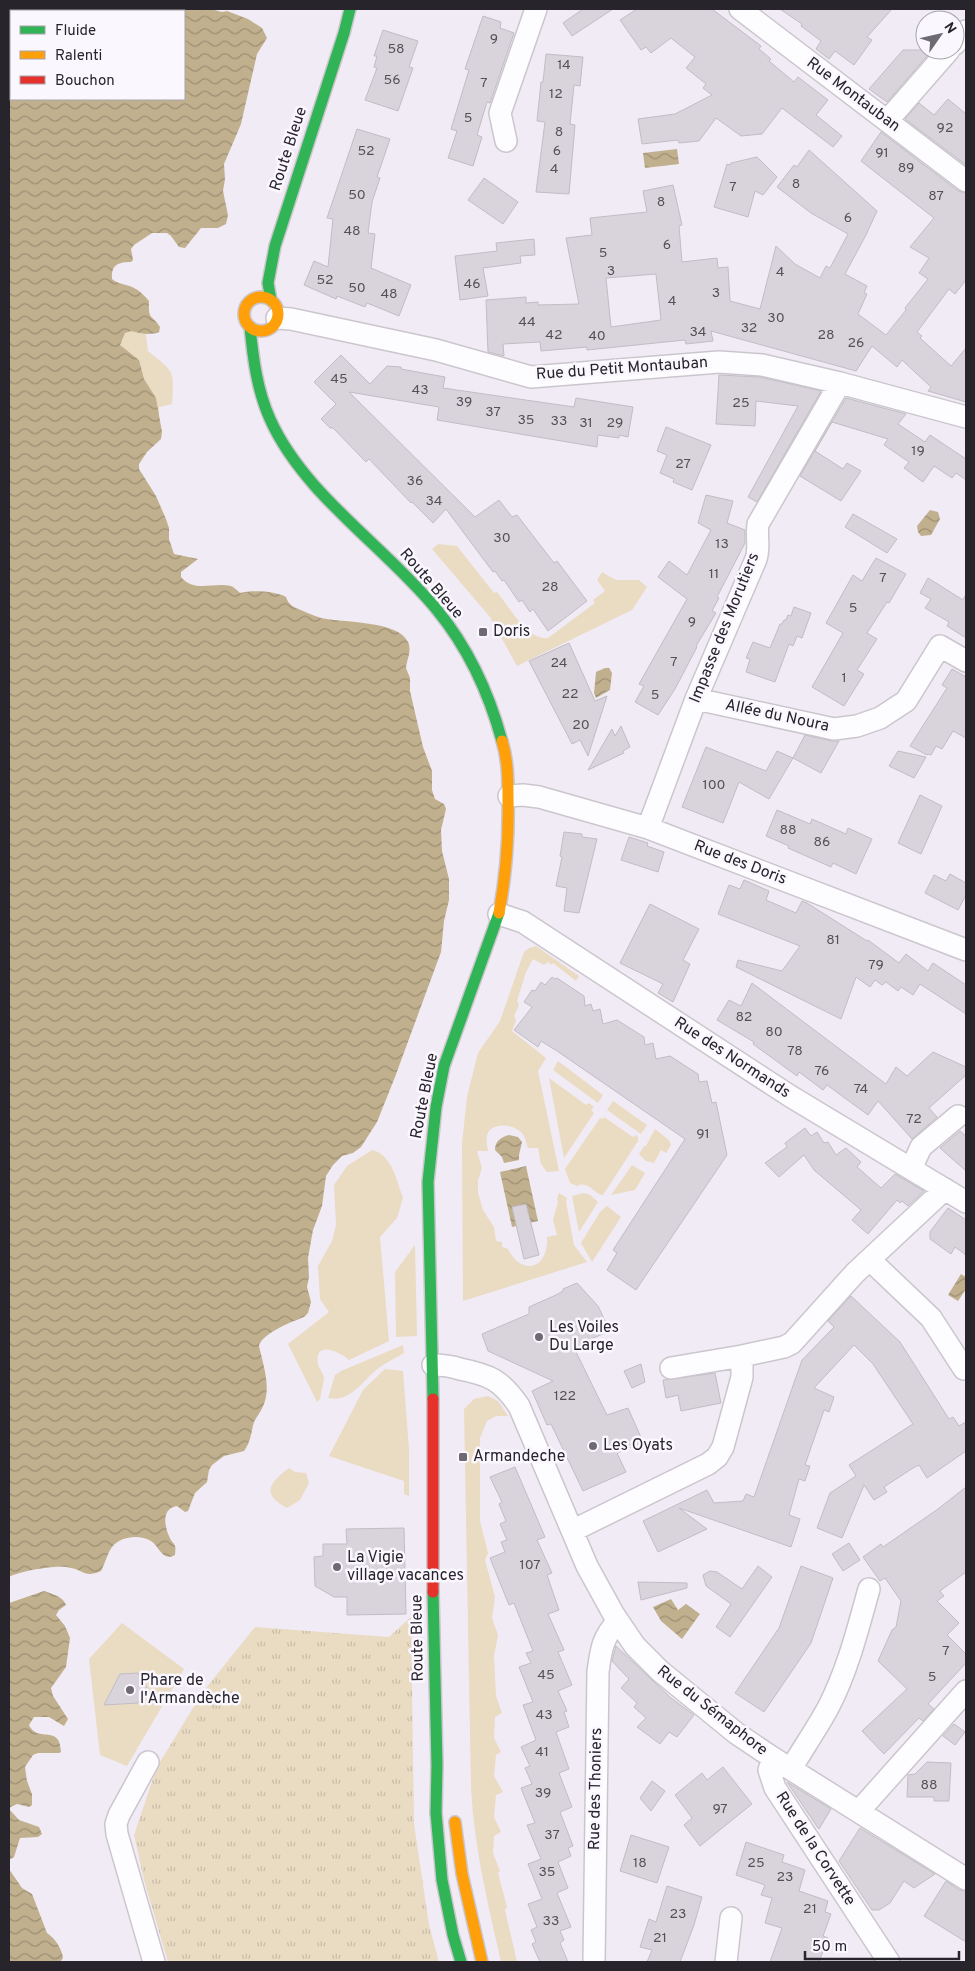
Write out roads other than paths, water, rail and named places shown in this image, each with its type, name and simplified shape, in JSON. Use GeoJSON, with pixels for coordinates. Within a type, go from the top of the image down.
{"type":"FeatureCollection","features":[{"type":"Feature","properties":{"kind":"street","name":"Route Bleue"},"geometry":{"type":"LineString","coordinates":[[271,322],[268,284],[274,246],[344,33],[350,9]]}},
{"type":"Feature","properties":{"kind":"street"},"geometry":{"type":"LineString","coordinates":[[506,141],[500,113],[536,9]]}},
{"type":"Feature","properties":{"kind":"street","name":"Rue Montauban"},"geometry":{"type":"LineString","coordinates":[[740,9],[966,181]]}},
{"type":"Feature","properties":{"kind":"street"},"geometry":{"type":"LineString","coordinates":[[887,121],[940,60]]}},
{"type":"Feature","properties":{"kind":"street"},"geometry":{"type":"LineString","coordinates":[[251,300],[252,286]]}},
{"type":"Feature","properties":{"kind":"street"},"geometry":{"type":"LineString","coordinates":[[261,297],[271,322],[259,330],[250,327],[244,318],[247,304],[251,300],[261,297]]}},
{"type":"Feature","properties":{"kind":"street","name":"Rue du Petit Montauban"},"geometry":{"type":"LineString","coordinates":[[271,322],[291,319],[436,350],[531,377],[719,362],[762,365],[840,382],[966,418]]}},
{"type":"Feature","properties":{"kind":"street","name":"Route Bleue"},"geometry":{"type":"LineString","coordinates":[[250,327],[252,363],[270,419],[288,452],[327,499],[403,573],[437,610],[473,663],[494,712],[519,795],[509,839],[506,874],[508,917],[444,1066],[436,1107],[428,1182],[444,1365],[433,1591],[437,1765],[436,1813],[442,1880],[453,1935],[461,1962]]}},
{"type":"Feature","properties":{"kind":"street","name":"Impasse des Morutiers"},"geometry":{"type":"LineString","coordinates":[[648,828],[696,699],[760,549],[756,537],[758,524],[840,382]]}},
{"type":"Feature","properties":{"kind":"street","name":"Allée du Noura"},"geometry":{"type":"LineString","coordinates":[[696,699],[834,729],[857,726],[880,718],[906,701],[940,646],[966,661]]}},
{"type":"Feature","properties":{"kind":"street","name":"Rue des Doris"},"geometry":{"type":"LineString","coordinates":[[519,795],[539,797],[648,828],[966,950]]}},
{"type":"Feature","properties":{"kind":"street","name":"Rue des Normands"},"geometry":{"type":"LineString","coordinates":[[508,917],[524,922],[790,1096],[966,1202]]}},
{"type":"Feature","properties":{"kind":"street"},"geometry":{"type":"LineString","coordinates":[[911,1169],[921,1147],[958,1116]]}},
{"type":"Feature","properties":{"kind":"street"},"geometry":{"type":"LineString","coordinates":[[671,1368],[742,1356],[784,1347],[792,1343],[855,1273],[945,1189]]}},
{"type":"Feature","properties":{"kind":"street"},"geometry":{"type":"LineString","coordinates":[[870,1260],[932,1318],[964,1369]]}},
{"type":"Feature","properties":{"kind":"street"},"geometry":{"type":"LineString","coordinates":[[572,1531],[708,1464],[717,1457],[723,1447],[742,1377],[742,1356]]}},
{"type":"Feature","properties":{"kind":"street","name":"Rue du Sémaphore"},"geometry":{"type":"LineString","coordinates":[[444,1365],[484,1374],[508,1391],[519,1406],[587,1566],[618,1621],[635,1646],[660,1671],[736,1733],[966,1879]]}},
{"type":"Feature","properties":{"kind":"street"},"geometry":{"type":"LineString","coordinates":[[782,1763],[829,1706],[858,1630],[870,1588]]}},
{"type":"Feature","properties":{"kind":"street","name":"Rue des Thoniers"},"geometry":{"type":"LineString","coordinates":[[594,1962],[598,1672],[601,1648],[608,1632],[618,1621]]}},
{"type":"Feature","properties":{"kind":"street"},"geometry":{"type":"LineString","coordinates":[[859,1812],[966,1691]]}},
{"type":"Feature","properties":{"kind":"street"},"geometry":{"type":"LineString","coordinates":[[148,1762],[116,1824],[154,1962]]}},
{"type":"Feature","properties":{"kind":"street","name":"Rue de la Corvette"},"geometry":{"type":"LineString","coordinates":[[782,1763],[769,1770],[775,1788],[888,1962]]}},
{"type":"Feature","properties":{"kind":"street"},"geometry":{"type":"LineString","coordinates":[[454,1806],[462,1874],[482,1962]]}},
{"type":"Feature","properties":{"kind":"street"},"geometry":{"type":"LineString","coordinates":[[726,1962],[731,1918]]}},
{"type":"Feature","properties":{"kind":"water"},"geometry":{"type":"Polygon","coordinates":[[[9,9],[211,9],[222,12],[227,11],[248,19],[262,28],[267,38],[257,54],[241,124],[224,164],[225,179],[223,191],[228,215],[226,224],[218,228],[201,228],[185,248],[179,247],[167,233],[152,233],[131,249],[133,260],[116,265],[112,274],[112,279],[137,290],[149,301],[150,315],[160,327],[159,332],[152,334],[131,331],[125,333],[120,345],[139,360],[144,379],[156,398],[162,432],[161,439],[147,452],[139,464],[139,469],[156,496],[166,519],[169,528],[169,539],[174,554],[198,559],[181,572],[181,577],[186,582],[198,586],[231,586],[240,593],[257,591],[276,593],[286,597],[294,607],[321,618],[382,626],[402,635],[408,642],[409,652],[406,668],[410,678],[410,691],[423,747],[432,771],[432,790],[435,799],[444,804],[446,809],[441,830],[442,851],[449,879],[449,900],[444,921],[441,952],[377,1122],[361,1147],[353,1153],[342,1156],[326,1176],[322,1206],[313,1230],[308,1258],[309,1277],[307,1287],[311,1302],[308,1313],[304,1317],[285,1325],[265,1337],[259,1346],[266,1375],[267,1390],[263,1406],[254,1422],[246,1448],[244,1451],[224,1456],[212,1465],[207,1482],[195,1493],[188,1511],[185,1512],[177,1506],[172,1507],[167,1513],[165,1522],[175,1546],[175,1555],[167,1557],[151,1541],[141,1537],[130,1537],[120,1540],[112,1547],[101,1571],[96,1573],[88,1574],[71,1568],[58,1567],[30,1570],[9,1577],[9,9]]]}},
{"type":"Feature","properties":{"kind":"water"},"geometry":{"type":"Polygon","coordinates":[[[677,149],[679,164],[645,168],[643,153],[677,149]]]}},
{"type":"Feature","properties":{"kind":"water"},"geometry":{"type":"Polygon","coordinates":[[[930,510],[938,512],[940,519],[931,535],[921,536],[917,526],[930,510]]]}},
{"type":"Feature","properties":{"kind":"water"},"geometry":{"type":"Polygon","coordinates":[[[609,668],[612,673],[610,690],[596,698],[594,693],[596,672],[609,668]]]}},
{"type":"Feature","properties":{"kind":"water"},"geometry":{"type":"Polygon","coordinates":[[[509,1135],[518,1137],[522,1142],[519,1160],[504,1163],[495,1147],[499,1140],[509,1135]]]}},
{"type":"Feature","properties":{"kind":"water"},"geometry":{"type":"Polygon","coordinates":[[[526,1166],[538,1221],[512,1227],[500,1172],[526,1166]]]}},
{"type":"Feature","properties":{"kind":"water"},"geometry":{"type":"Polygon","coordinates":[[[961,1274],[966,1277],[966,1289],[958,1301],[948,1295],[961,1274]]]}},
{"type":"Feature","properties":{"kind":"water"},"geometry":{"type":"Polygon","coordinates":[[[44,1591],[60,1597],[66,1605],[56,1615],[65,1626],[70,1638],[66,1667],[51,1688],[53,1696],[68,1719],[64,1726],[49,1717],[34,1717],[29,1725],[38,1733],[57,1738],[60,1743],[61,1752],[33,1755],[25,1767],[27,1781],[32,1794],[32,1805],[29,1807],[17,1804],[9,1808],[9,1603],[44,1591]]]}},
{"type":"Feature","properties":{"kind":"water"},"geometry":{"type":"Polygon","coordinates":[[[671,1599],[678,1610],[686,1604],[700,1614],[682,1639],[661,1621],[653,1607],[671,1599]]]}},
{"type":"Feature","properties":{"kind":"water"},"geometry":{"type":"Polygon","coordinates":[[[9,1809],[19,1820],[39,1827],[42,1834],[38,1837],[20,1838],[14,1857],[9,1860],[9,1809]]]}},
{"type":"Feature","properties":{"kind":"water"},"geometry":{"type":"Polygon","coordinates":[[[9,1869],[22,1888],[32,1894],[47,1933],[60,1947],[63,1958],[60,1962],[9,1962],[9,1869]]]}},
{"type":"Feature","properties":{"kind":"place","name":"Doris"},"geometry":{"type":"Point","coordinates":[483,632]}},
{"type":"Feature","properties":{"kind":"place","name":"Les Voiles Du Large"},"geometry":{"type":"Point","coordinates":[539,1337]}},
{"type":"Feature","properties":{"kind":"place","name":"Les Oyats"},"geometry":{"type":"Point","coordinates":[593,1446]}},
{"type":"Feature","properties":{"kind":"place","name":"Armandeche"},"geometry":{"type":"Point","coordinates":[463,1457]}},
{"type":"Feature","properties":{"kind":"place","name":"La Vigie village vacances"},"geometry":{"type":"Point","coordinates":[337,1567]}},
{"type":"Feature","properties":{"kind":"place","name":"Phare de l'Armandèche"},"geometry":{"type":"Point","coordinates":[130,1690]}}]}
